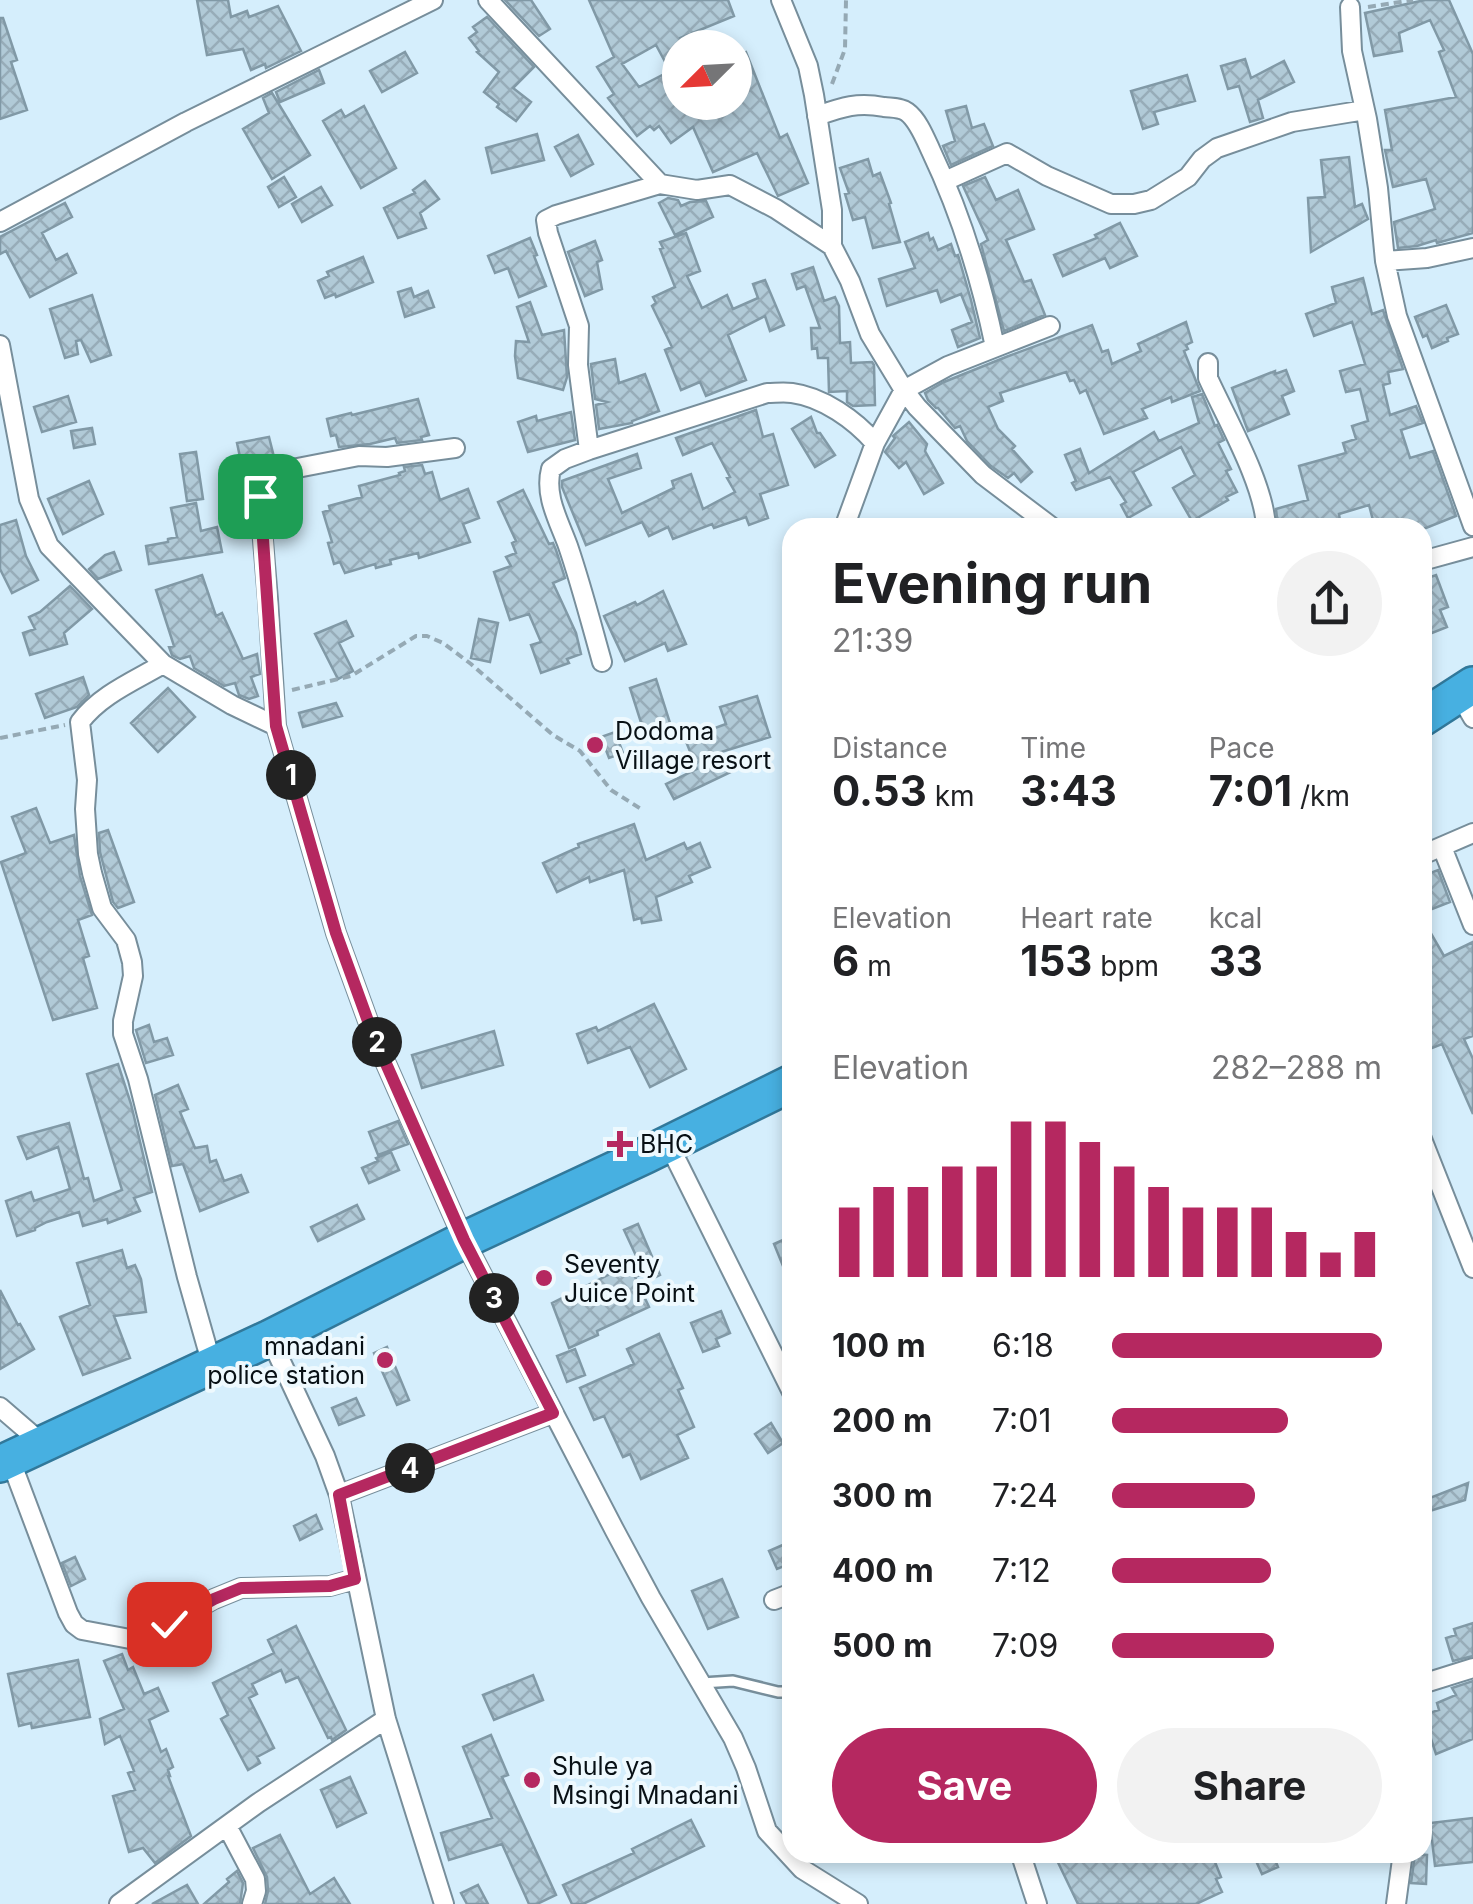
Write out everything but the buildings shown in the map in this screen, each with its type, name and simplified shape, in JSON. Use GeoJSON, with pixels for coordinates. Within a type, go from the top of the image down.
{"type":"FeatureCollection","features":[{"type":"Feature","properties":{"kind":"highway"},"geometry":{"type":"LineString","coordinates":[[1432,714],[1468,699]]}},
{"type":"Feature","properties":{"kind":"highway"},"geometry":{"type":"LineString","coordinates":[[5,1462],[270,1338],[782,1088]]}},
{"type":"Feature","properties":{"kind":"street"},"geometry":{"type":"LineString","coordinates":[[0,222],[186,122],[432,0]]}},
{"type":"Feature","properties":{"kind":"street"},"geometry":{"type":"LineString","coordinates":[[488,0],[660,184]]}},
{"type":"Feature","properties":{"kind":"street"},"geometry":{"type":"LineString","coordinates":[[781,0],[808,66],[832,210],[832,246],[870,334],[917,407],[983,476],[1040,518]]}},
{"type":"Feature","properties":{"kind":"street"},"geometry":{"type":"LineString","coordinates":[[1350,8],[1352,51],[1397,316],[1473,526]]}},
{"type":"Feature","properties":{"kind":"street"},"geometry":{"type":"LineString","coordinates":[[818,116],[854,104],[907,112],[946,181],[977,271],[995,347]]}},
{"type":"Feature","properties":{"kind":"street"},"geometry":{"type":"LineString","coordinates":[[946,181],[1007,154],[1111,204],[1134,204],[1152,200],[1188,176],[1217,148],[1292,122],[1364,110]]}},
{"type":"Feature","properties":{"kind":"street"},"geometry":{"type":"LineString","coordinates":[[590,450],[578,365],[579,326],[546,220],[660,184],[697,190],[730,184],[776,208],[832,246]]}},
{"type":"Feature","properties":{"kind":"street"},"geometry":{"type":"LineString","coordinates":[[1385,261],[1427,258],[1473,248]]}},
{"type":"Feature","properties":{"kind":"street"},"geometry":{"type":"LineString","coordinates":[[848,518],[876,443],[904,390],[948,366],[1050,326]]}},
{"type":"Feature","properties":{"kind":"street"},"geometry":{"type":"LineString","coordinates":[[0,344],[29,499],[50,546],[163,664],[276,726]]}},
{"type":"Feature","properties":{"kind":"street"},"geometry":{"type":"LineString","coordinates":[[1208,363],[1208,378],[1258,490],[1264,518]]}},
{"type":"Feature","properties":{"kind":"street"},"geometry":{"type":"LineString","coordinates":[[602,662],[553,507],[548,482],[551,469],[590,450],[767,393],[792,393],[818,402],[853,422],[876,443]]}},
{"type":"Feature","properties":{"kind":"street"},"geometry":{"type":"LineString","coordinates":[[455,448],[387,457],[359,456],[287,470],[270,477],[262,488],[276,726],[336,933],[372,1032],[464,1240],[651,1598],[733,1738],[767,1832],[782,1848]]}},
{"type":"Feature","properties":{"kind":"street"},"geometry":{"type":"LineString","coordinates":[[1432,558],[1473,548]]}},
{"type":"Feature","properties":{"kind":"street"},"geometry":{"type":"LineString","coordinates":[[163,664],[105,697],[80,722],[87,780],[88,854],[102,908],[126,940],[132,962],[124,1034],[212,1365]]}},
{"type":"Feature","properties":{"kind":"street"},"geometry":{"type":"LineString","coordinates":[[1432,852],[1473,833]]}},
{"type":"Feature","properties":{"kind":"street"},"geometry":{"type":"LineString","coordinates":[[1442,847],[1473,925]]}},
{"type":"Feature","properties":{"kind":"street"},"geometry":{"type":"LineString","coordinates":[[668,1143],[782,1372]]}},
{"type":"Feature","properties":{"kind":"street"},"geometry":{"type":"LineString","coordinates":[[1432,1164],[1473,1268]]}},
{"type":"Feature","properties":{"kind":"street"},"geometry":{"type":"LineString","coordinates":[[270,1338],[339,1495],[386,1720],[444,1904]]}},
{"type":"Feature","properties":{"kind":"street"},"geometry":{"type":"LineString","coordinates":[[0,1406],[44,1445]]}},
{"type":"Feature","properties":{"kind":"street"},"geometry":{"type":"LineString","coordinates":[[339,1495],[553,1413]]}},
{"type":"Feature","properties":{"kind":"street"},"geometry":{"type":"LineString","coordinates":[[5,1462],[68,1613],[82,1630],[130,1639],[241,1588],[330,1586],[355,1579]]}},
{"type":"Feature","properties":{"kind":"street"},"geometry":{"type":"LineString","coordinates":[[774,1600],[782,1597]]}},
{"type":"Feature","properties":{"kind":"street"},"geometry":{"type":"LineString","coordinates":[[1432,1681],[1473,1668]]}},
{"type":"Feature","properties":{"kind":"street"},"geometry":{"type":"LineString","coordinates":[[120,1904],[258,1803],[386,1720]]}},
{"type":"Feature","properties":{"kind":"street"},"geometry":{"type":"LineString","coordinates":[[227,1826],[255,1879],[252,1904]]}},
{"type":"Feature","properties":{"kind":"street"},"geometry":{"type":"LineString","coordinates":[[796,1863],[858,1904]]}},
{"type":"Feature","properties":{"kind":"street"},"geometry":{"type":"LineString","coordinates":[[1024,1863],[1037,1904]]}},
{"type":"Feature","properties":{"kind":"street"},"geometry":{"type":"LineString","coordinates":[[1396,1904],[1402,1863]]}},
{"type":"Feature","properties":{"kind":"lane"},"geometry":{"type":"LineString","coordinates":[[702,1683],[733,1681],[782,1692]]}},
{"type":"Feature","properties":{"kind":"path"},"geometry":{"type":"LineString","coordinates":[[818,116],[842,59],[846,0]]}},
{"type":"Feature","properties":{"kind":"path"},"geometry":{"type":"LineString","coordinates":[[1350,8],[1413,0]]}},
{"type":"Feature","properties":{"kind":"path"},"geometry":{"type":"LineString","coordinates":[[275,694],[343,679],[416,636],[427,636],[471,664],[553,736],[580,752],[611,790],[641,808]]}},
{"type":"Feature","properties":{"kind":"path"},"geometry":{"type":"LineString","coordinates":[[0,738],[80,722]]}},
{"type":"Feature","properties":{"kind":"place","name":"Dodoma Village resort"},"geometry":{"type":"Point","coordinates":[595,745]}},
{"type":"Feature","properties":{"kind":"place","name":"BHC"},"geometry":{"type":"Point","coordinates":[620,1144]}},
{"type":"Feature","properties":{"kind":"place","name":"Seventy Juice Point"},"geometry":{"type":"Point","coordinates":[544,1278]}},
{"type":"Feature","properties":{"kind":"place","name":"mnadani police station"},"geometry":{"type":"Point","coordinates":[385,1360]}},
{"type":"Feature","properties":{"kind":"place","name":"Shule ya Msingi Mnadani"},"geometry":{"type":"Point","coordinates":[532,1780]}},
{"type":"Feature","properties":{"kind":"route"},"geometry":{"type":"LineString","coordinates":[[169,1624],[241,1588],[330,1586],[355,1579],[339,1495],[553,1413],[464,1240],[372,1032],[336,933],[276,726],[260,496]]}}]}
